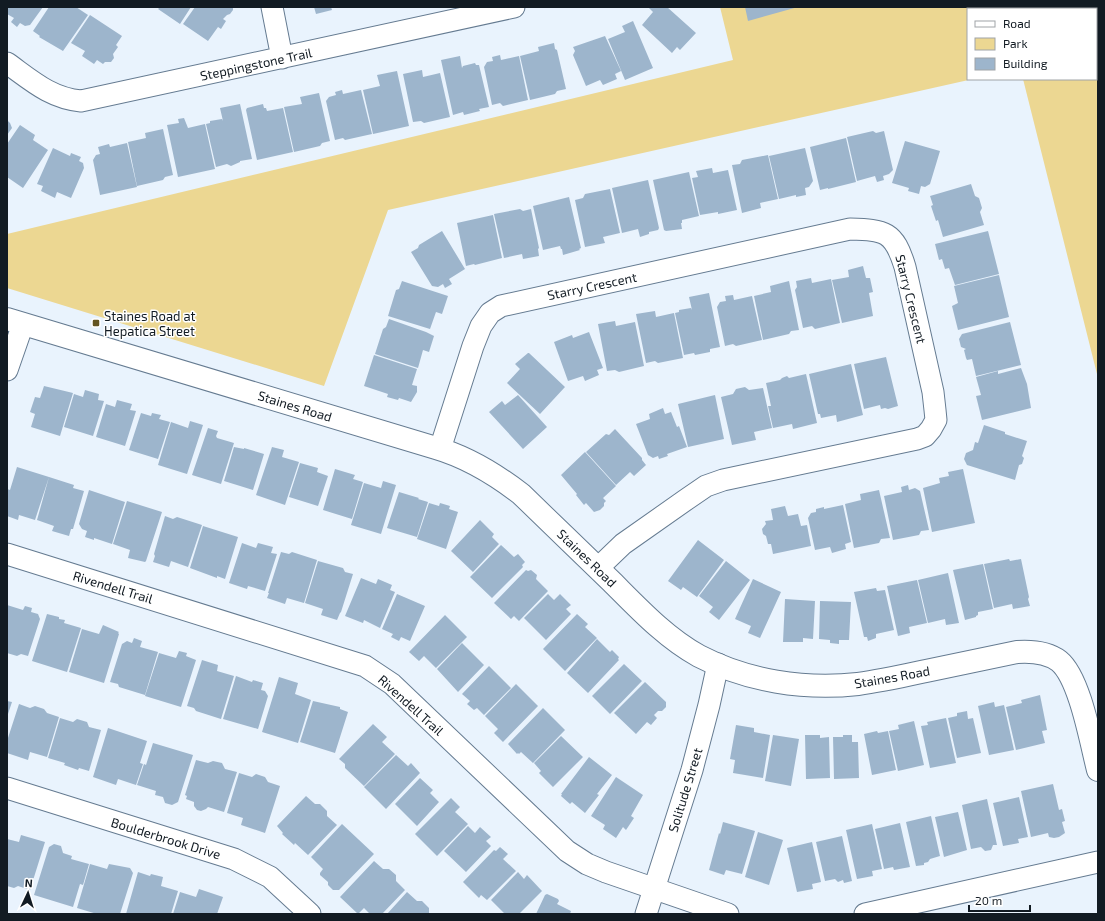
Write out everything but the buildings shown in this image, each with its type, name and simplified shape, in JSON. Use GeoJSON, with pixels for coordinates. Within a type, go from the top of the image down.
{"type":"FeatureCollection","features":[{"type":"Feature","properties":{"kind":"street"},"geometry":{"type":"LineString","coordinates":[[272,7],[282,58]]}},
{"type":"Feature","properties":{"kind":"street","name":"Steppingstone Trail"},"geometry":{"type":"LineString","coordinates":[[7,63],[49,93],[60,98],[81,101],[514,7]]}},
{"type":"Feature","properties":{"kind":"street","name":"Starry Crescent"},"geometry":{"type":"LineString","coordinates":[[440,449],[473,346],[481,326],[490,313],[501,306],[850,229],[871,230],[884,233],[894,240],[905,267],[933,392],[936,420],[925,436],[917,439],[723,480],[706,486],[623,544],[598,568]]}},
{"type":"Feature","properties":{"kind":"street"},"geometry":{"type":"LineString","coordinates":[[7,370],[15,322]]}},
{"type":"Feature","properties":{"kind":"street","name":"Staines Road"},"geometry":{"type":"LineString","coordinates":[[15,322],[440,449],[461,458],[489,472],[521,494],[648,618],[674,639],[699,656],[740,673],[800,685],[831,686],[858,684],[889,679],[1018,652],[1028,651],[1042,653],[1059,662],[1073,681],[1077,690],[1098,770]]}},
{"type":"Feature","properties":{"kind":"street","name":"Rivendell Trail"},"geometry":{"type":"LineString","coordinates":[[7,554],[364,666],[392,684],[566,851],[587,864],[606,872],[728,914]]}},
{"type":"Feature","properties":{"kind":"street","name":"Solitude Street"},"geometry":{"type":"LineString","coordinates":[[646,914],[692,770],[718,664]]}},
{"type":"Feature","properties":{"kind":"street","name":"Boulderbrook Drive"},"geometry":{"type":"LineString","coordinates":[[7,788],[234,859],[270,877],[310,914]]}},
{"type":"Feature","properties":{"kind":"street"},"geometry":{"type":"LineString","coordinates":[[865,914],[1098,862]]}},
{"type":"Feature","properties":{"kind":"green space"},"geometry":{"type":"Polygon","coordinates":[[[720,7],[1098,7],[1098,378],[1023,80],[1097,80],[1097,8],[967,8],[967,80],[969,80],[388,210],[324,386],[7,288],[7,234],[733,60],[720,7]]]}},
{"type":"Feature","properties":{"kind":"place","name":"Staines Road at Hepatica Street"},"geometry":{"type":"Point","coordinates":[96,323]}}]}
